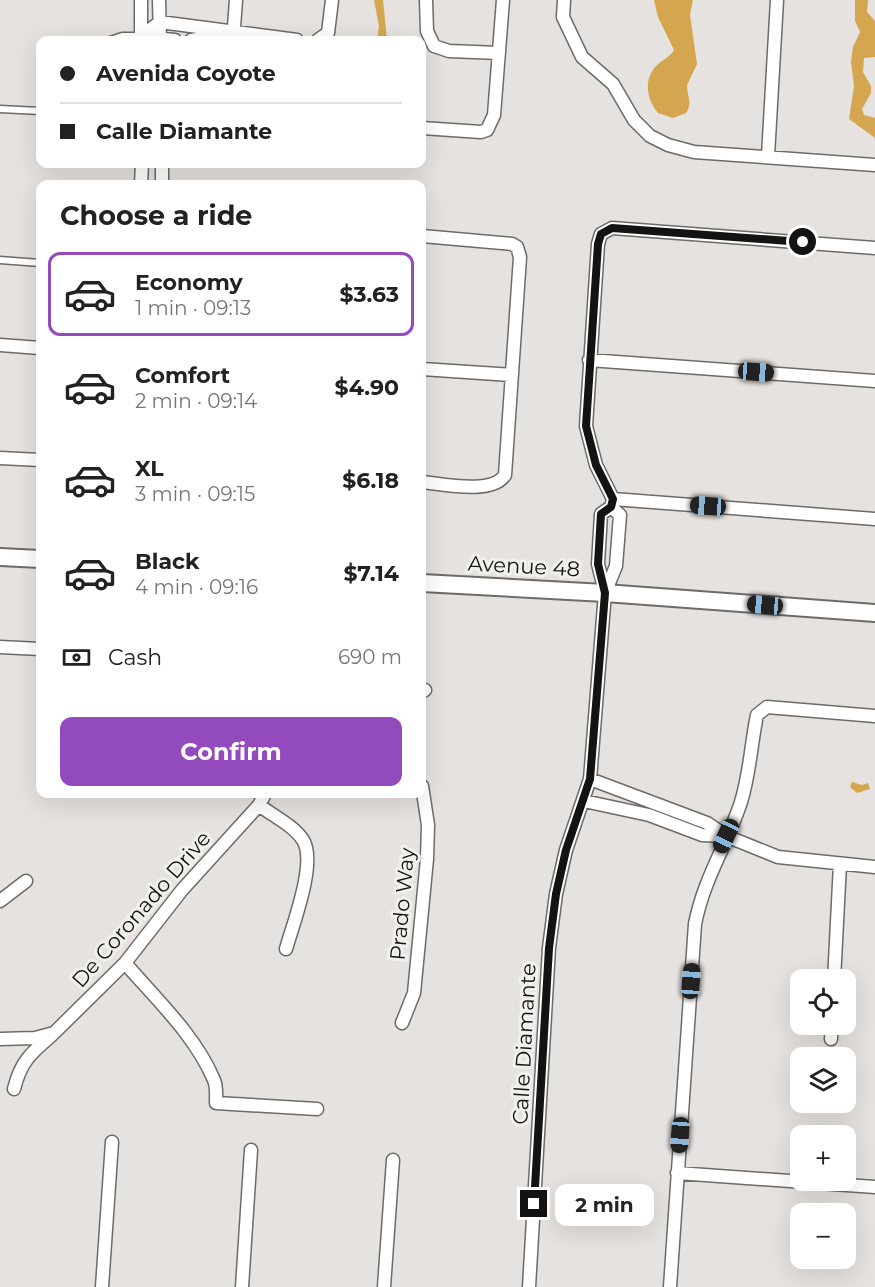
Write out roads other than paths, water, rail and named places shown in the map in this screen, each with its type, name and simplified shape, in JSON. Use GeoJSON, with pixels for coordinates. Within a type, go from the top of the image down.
{"type":"FeatureCollection","features":[{"type":"Feature","properties":{"kind":"main road"},"geometry":{"type":"LineString","coordinates":[[0,557],[36,560]]}},
{"type":"Feature","properties":{"kind":"main road","name":"Avenue 48"},"geometry":{"type":"LineString","coordinates":[[426,583],[605,593],[875,614]]}},
{"type":"Feature","properties":{"kind":"street"},"geometry":{"type":"LineString","coordinates":[[141,0],[141,36]]}},
{"type":"Feature","properties":{"kind":"street"},"geometry":{"type":"LineString","coordinates":[[159,0],[160,36]]}},
{"type":"Feature","properties":{"kind":"street"},"geometry":{"type":"LineString","coordinates":[[233,36],[236,0]]}},
{"type":"Feature","properties":{"kind":"street"},"geometry":{"type":"LineString","coordinates":[[324,36],[328,33],[332,0]]}},
{"type":"Feature","properties":{"kind":"street"},"geometry":{"type":"LineString","coordinates":[[426,0],[427,31],[434,46],[449,51],[499,53]]}},
{"type":"Feature","properties":{"kind":"street"},"geometry":{"type":"LineString","coordinates":[[426,128],[482,132],[488,130],[494,115],[503,0]]}},
{"type":"Feature","properties":{"kind":"street"},"geometry":{"type":"LineString","coordinates":[[564,0],[563,17],[582,57],[613,84],[634,120],[650,136],[668,145],[694,152],[875,165]]}},
{"type":"Feature","properties":{"kind":"street"},"geometry":{"type":"LineString","coordinates":[[768,156],[777,0]]}},
{"type":"Feature","properties":{"kind":"street"},"geometry":{"type":"LineString","coordinates":[[143,36],[160,22],[187,24],[229,36]]}},
{"type":"Feature","properties":{"kind":"street"},"geometry":{"type":"LineString","coordinates":[[605,593],[616,566],[620,515],[612,503],[596,465],[586,426],[601,234],[612,228],[875,248]]}},
{"type":"Feature","properties":{"kind":"street"},"geometry":{"type":"LineString","coordinates":[[426,236],[506,243],[517,247],[520,257],[506,471],[502,479],[485,487],[426,482]]}},
{"type":"Feature","properties":{"kind":"street"},"geometry":{"type":"LineString","coordinates":[[0,345],[36,348]]}},
{"type":"Feature","properties":{"kind":"street"},"geometry":{"type":"LineString","coordinates":[[590,360],[875,381]]}},
{"type":"Feature","properties":{"kind":"street"},"geometry":{"type":"LineString","coordinates":[[426,369],[512,375]]}},
{"type":"Feature","properties":{"kind":"street"},"geometry":{"type":"LineString","coordinates":[[0,458],[36,460]]}},
{"type":"Feature","properties":{"kind":"street"},"geometry":{"type":"LineString","coordinates":[[605,593],[598,564],[600,524],[601,514],[612,503],[875,519]]}},
{"type":"Feature","properties":{"kind":"street","name":"Calle Diamante"},"geometry":{"type":"LineString","coordinates":[[529,1287],[549,948],[556,894],[566,850],[590,779],[605,593]]}},
{"type":"Feature","properties":{"kind":"street"},"geometry":{"type":"LineString","coordinates":[[0,647],[36,649]]}},
{"type":"Feature","properties":{"kind":"street"},"geometry":{"type":"LineString","coordinates":[[670,1287],[695,924],[701,893],[741,803],[751,759],[757,715],[767,707],[875,716]]}},
{"type":"Feature","properties":{"kind":"street"},"geometry":{"type":"LineString","coordinates":[[590,779],[707,823],[726,836],[778,857],[875,867]]}},
{"type":"Feature","properties":{"kind":"street"},"geometry":{"type":"LineString","coordinates":[[637,812],[642,797]]}},
{"type":"Feature","properties":{"kind":"street","name":"Prado Way"},"geometry":{"type":"LineString","coordinates":[[402,1023],[414,993],[427,859],[428,825],[424,798]]}},
{"type":"Feature","properties":{"kind":"street"},"geometry":{"type":"LineString","coordinates":[[262,799],[294,831],[306,849],[307,871],[286,948]]}},
{"type":"Feature","properties":{"kind":"street","name":"De Coronado Drive"},"geometry":{"type":"LineString","coordinates":[[14,1089],[19,1069],[27,1057],[124,963],[182,890],[262,799]]}},
{"type":"Feature","properties":{"kind":"street"},"geometry":{"type":"LineString","coordinates":[[584,801],[637,812],[702,835],[726,836]]}},
{"type":"Feature","properties":{"kind":"street"},"geometry":{"type":"LineString","coordinates":[[835,969],[840,864]]}},
{"type":"Feature","properties":{"kind":"street"},"geometry":{"type":"LineString","coordinates":[[0,901],[26,881]]}},
{"type":"Feature","properties":{"kind":"street"},"geometry":{"type":"LineString","coordinates":[[124,963],[169,1012],[199,1053],[215,1082],[216,1103],[317,1108]]}},
{"type":"Feature","properties":{"kind":"street"},"geometry":{"type":"LineString","coordinates":[[0,1039],[35,1038],[54,1033]]}},
{"type":"Feature","properties":{"kind":"street"},"geometry":{"type":"LineString","coordinates":[[831,1035],[831,1039]]}},
{"type":"Feature","properties":{"kind":"street"},"geometry":{"type":"LineString","coordinates":[[102,1287],[112,1142]]}},
{"type":"Feature","properties":{"kind":"street"},"geometry":{"type":"LineString","coordinates":[[243,1287],[251,1150]]}},
{"type":"Feature","properties":{"kind":"street"},"geometry":{"type":"LineString","coordinates":[[384,1287],[393,1160]]}},
{"type":"Feature","properties":{"kind":"street"},"geometry":{"type":"LineString","coordinates":[[677,1173],[875,1187]]}},
{"type":"Feature","properties":{"kind":"lane"},"geometry":{"type":"LineString","coordinates":[[0,109],[36,111]]}},
{"type":"Feature","properties":{"kind":"lane"},"geometry":{"type":"LineString","coordinates":[[0,260],[36,263]]}}]}
